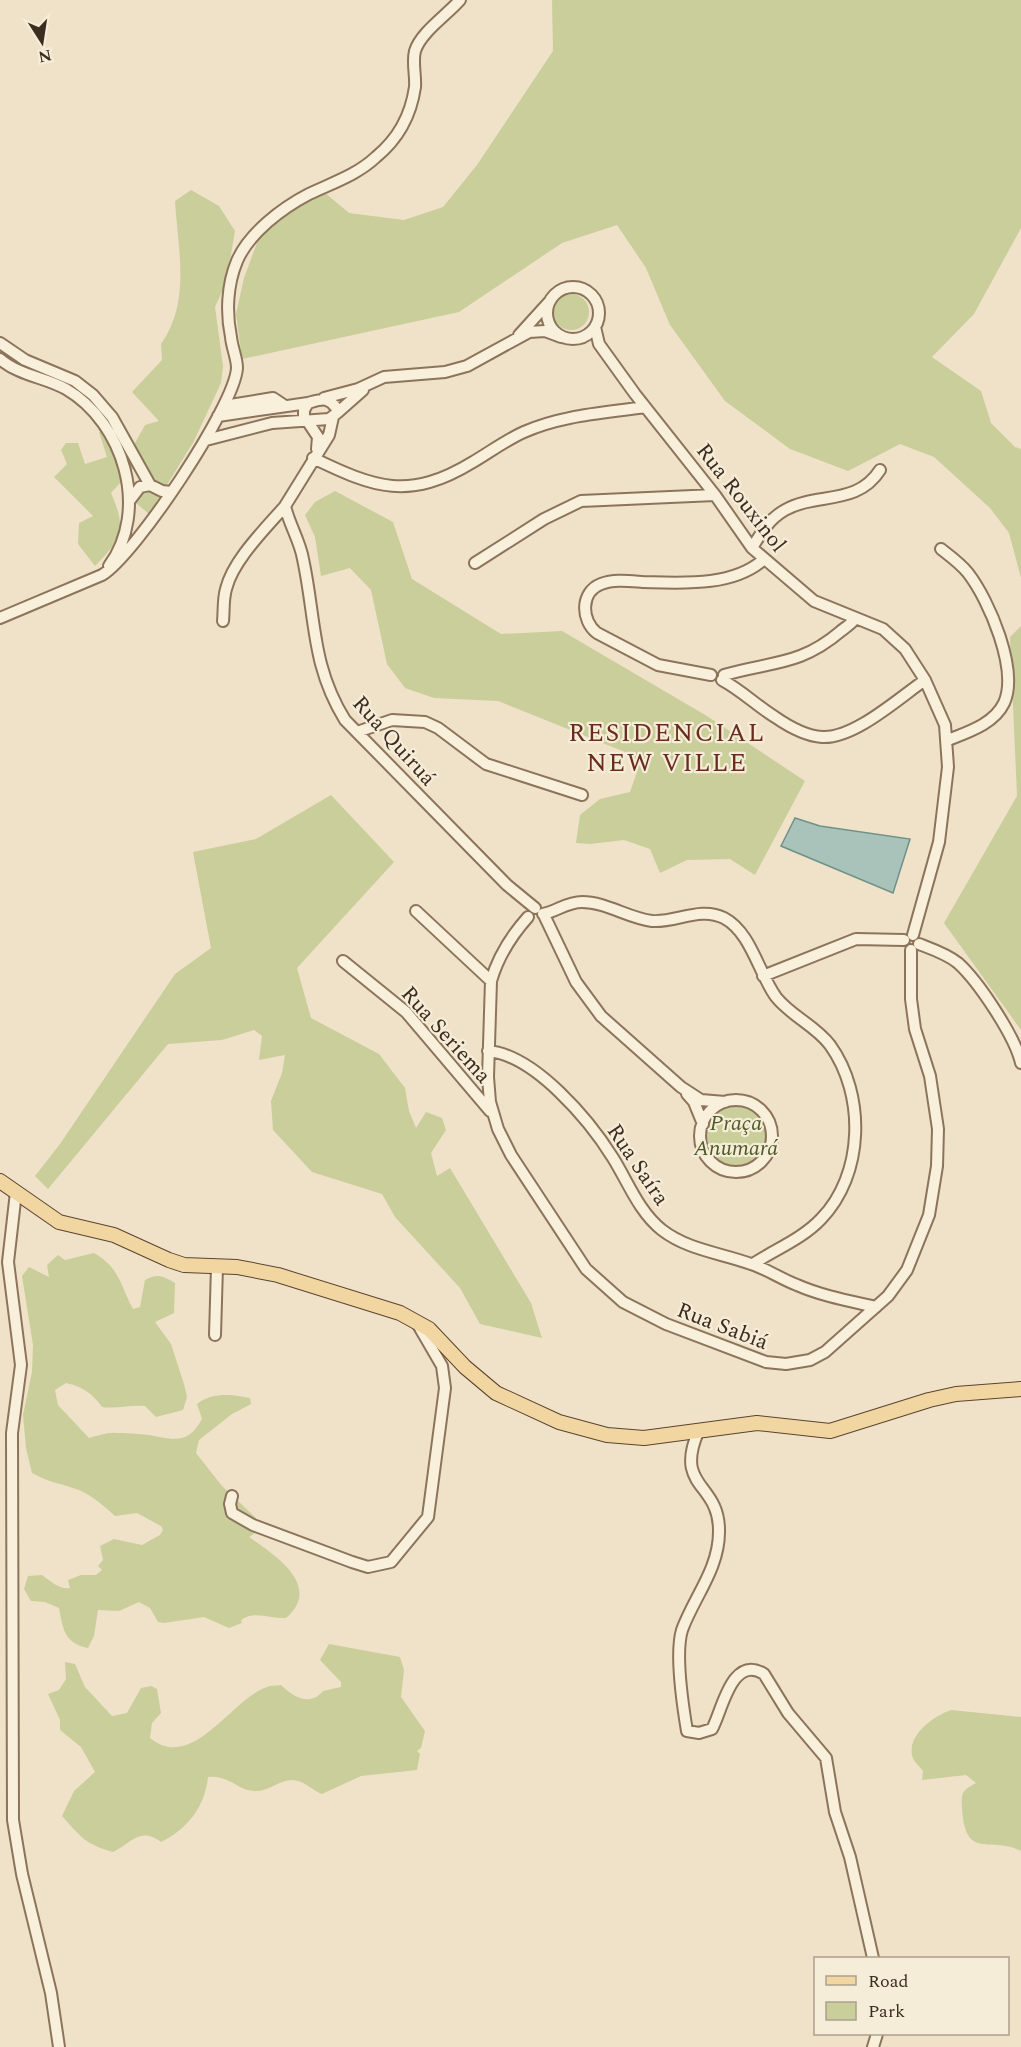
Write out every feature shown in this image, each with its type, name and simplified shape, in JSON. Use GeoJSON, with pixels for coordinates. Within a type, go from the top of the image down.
{"type":"FeatureCollection","features":[{"type":"Feature","properties":{"kind":"main road"},"geometry":{"type":"LineString","coordinates":[[0,1181],[59,1222],[114,1235],[157,1256],[184,1264],[217,1266],[278,1275],[415,1320],[429,1329],[465,1367],[496,1393],[559,1422],[624,1437],[698,1432],[757,1424],[830,1431],[929,1400],[1021,1389]]}},
{"type":"Feature","properties":{"kind":"street"},"geometry":{"type":"LineString","coordinates":[[0,618],[102,575],[115,566],[144,529],[206,440],[230,394],[237,367],[228,313],[230,286],[237,261],[257,233],[286,209],[308,195],[343,180],[375,159],[401,130],[415,86],[415,51],[421,40],[460,0]]}},
{"type":"Feature","properties":{"kind":"street"},"geometry":{"type":"LineString","coordinates":[[222,413],[273,398],[285,405],[308,403],[399,374],[426,375],[454,370],[485,358],[514,340],[536,331],[576,339],[585,336],[595,327],[599,312],[597,304],[587,291],[572,287],[556,293],[514,340]]}},
{"type":"Feature","properties":{"kind":"street"},"geometry":{"type":"LineString","coordinates":[[551,299],[547,316],[549,324],[561,336]]}},
{"type":"Feature","properties":{"kind":"street","name":"Rua Rouxinol"},"geometry":{"type":"LineString","coordinates":[[595,327],[598,344]]}},
{"type":"Feature","properties":{"kind":"street","name":"Rua Rouxinol"},"geometry":{"type":"LineString","coordinates":[[585,336],[598,344],[763,560],[814,601],[883,629],[905,649],[925,680],[942,716],[948,740],[948,767],[943,820],[912,942]]}},
{"type":"Feature","properties":{"kind":"street"},"geometry":{"type":"LineString","coordinates":[[0,343],[25,360],[75,381],[93,395],[112,417],[154,487],[168,496]]}},
{"type":"Feature","properties":{"kind":"street"},"geometry":{"type":"LineString","coordinates":[[0,359],[19,372],[66,389],[87,406],[108,434],[122,459],[130,501],[129,516],[117,554],[102,575]]}},
{"type":"Feature","properties":{"kind":"street"},"geometry":{"type":"LineString","coordinates":[[206,440],[226,433],[287,421],[306,421],[335,415],[372,382]]}},
{"type":"Feature","properties":{"kind":"street"},"geometry":{"type":"LineString","coordinates":[[618,411],[635,394]]}},
{"type":"Feature","properties":{"kind":"street"},"geometry":{"type":"LineString","coordinates":[[223,621],[225,592],[232,575],[256,538],[285,506],[315,454],[329,435],[335,415],[333,403],[324,398]]}},
{"type":"Feature","properties":{"kind":"street"},"geometry":{"type":"LineString","coordinates":[[308,403],[304,410],[306,421],[318,436],[315,454]]}},
{"type":"Feature","properties":{"kind":"street"},"geometry":{"type":"LineString","coordinates":[[285,405],[287,421]]}},
{"type":"Feature","properties":{"kind":"street"},"geometry":{"type":"LineString","coordinates":[[315,454],[374,485],[418,485],[463,468],[524,432],[564,419],[645,407]]}},
{"type":"Feature","properties":{"kind":"street"},"geometry":{"type":"LineString","coordinates":[[222,413],[226,433]]}},
{"type":"Feature","properties":{"kind":"street"},"geometry":{"type":"LineString","coordinates":[[752,548],[767,524],[783,511],[798,505],[856,492],[870,483],[880,470]]}},
{"type":"Feature","properties":{"kind":"street"},"geometry":{"type":"LineString","coordinates":[[689,495],[702,478]]}},
{"type":"Feature","properties":{"kind":"street"},"geometry":{"type":"LineString","coordinates":[[130,501],[140,487],[154,487]]}},
{"type":"Feature","properties":{"kind":"street"},"geometry":{"type":"LineString","coordinates":[[475,563],[544,519],[581,501],[602,498],[670,499],[689,495],[715,495]]}},
{"type":"Feature","properties":{"kind":"street","name":"Rua Quiruá"},"geometry":{"type":"LineString","coordinates":[[285,506],[302,550],[321,669],[335,703],[357,732],[553,933],[576,982],[601,1016],[681,1087]]}},
{"type":"Feature","properties":{"kind":"street"},"geometry":{"type":"LineString","coordinates":[[129,516],[136,526],[144,529]]}},
{"type":"Feature","properties":{"kind":"street"},"geometry":{"type":"LineString","coordinates":[[941,549],[967,572],[988,606],[1000,644],[1007,685],[1003,704],[991,719],[948,740]]}},
{"type":"Feature","properties":{"kind":"street"},"geometry":{"type":"LineString","coordinates":[[763,560],[753,568],[727,578],[686,582],[604,583],[591,591],[585,606],[589,624],[597,633],[658,665],[685,671],[719,674],[781,664],[801,657],[820,648],[855,619]]}},
{"type":"Feature","properties":{"kind":"street"},"geometry":{"type":"LineString","coordinates":[[840,613],[842,631]]}},
{"type":"Feature","properties":{"kind":"street"},"geometry":{"type":"LineString","coordinates":[[719,674],[774,717],[808,734],[823,737],[838,736],[864,723],[925,680]]}},
{"type":"Feature","properties":{"kind":"street"},"geometry":{"type":"LineString","coordinates":[[357,732],[392,720],[424,722],[438,728],[486,764],[582,795]]}},
{"type":"Feature","properties":{"kind":"street","name":"Rua Sabiá"},"geometry":{"type":"LineString","coordinates":[[753,1264],[803,1234],[829,1210],[843,1186],[852,1163],[856,1133],[851,1100],[836,1055],[821,1035],[782,1003],[763,976],[738,930],[721,916],[705,914],[652,921],[594,903],[576,902],[536,915],[516,930],[495,968],[491,981],[488,1051],[489,1093],[493,1114],[511,1155],[586,1269],[614,1294],[641,1312],[756,1359],[786,1364],[810,1360],[825,1352],[876,1307],[897,1284],[915,1254],[929,1215],[937,1166],[936,1109],[915,1029],[911,999],[912,942]]}},
{"type":"Feature","properties":{"kind":"street"},"geometry":{"type":"LineString","coordinates":[[416,911],[491,981]]}},
{"type":"Feature","properties":{"kind":"street"},"geometry":{"type":"LineString","coordinates":[[763,976],[856,939],[886,938],[912,942],[958,963],[1002,1023],[1021,1063]]}},
{"type":"Feature","properties":{"kind":"street","name":"Rua Seriema"},"geometry":{"type":"LineString","coordinates":[[343,961],[406,1012],[493,1114]]}},
{"type":"Feature","properties":{"kind":"street"},"geometry":{"type":"LineString","coordinates":[[476,965],[495,968]]}},
{"type":"Feature","properties":{"kind":"street","name":"Rua Saíra"},"geometry":{"type":"LineString","coordinates":[[488,1051],[506,1054],[527,1067],[569,1102],[602,1142],[638,1202],[662,1230],[699,1249],[753,1264],[808,1290],[876,1307]]}},
{"type":"Feature","properties":{"kind":"street"},"geometry":{"type":"LineString","coordinates":[[681,1087],[701,1100],[726,1102],[738,1100],[760,1109],[768,1119],[772,1143],[767,1155],[759,1164],[748,1170],[736,1172],[713,1163],[705,1154],[700,1142],[703,1124],[710,1111],[726,1102]]}},
{"type":"Feature","properties":{"kind":"street"},"geometry":{"type":"LineString","coordinates":[[681,1087],[694,1102],[703,1124]]}},
{"type":"Feature","properties":{"kind":"street"},"geometry":{"type":"LineString","coordinates":[[16,1192],[8,1262],[21,1365],[12,1433],[6,1762],[16,1845],[51,1993],[59,2047]]}},
{"type":"Feature","properties":{"kind":"street"},"geometry":{"type":"LineString","coordinates":[[215,1335],[217,1266]]}},
{"type":"Feature","properties":{"kind":"street"},"geometry":{"type":"LineString","coordinates":[[232,1496],[230,1504],[232,1513],[238,1518],[278,1535],[368,1567],[386,1566],[396,1558],[426,1522],[429,1513],[445,1388],[442,1366],[415,1320]]}},
{"type":"Feature","properties":{"kind":"street"},"geometry":{"type":"LineString","coordinates":[[698,1432],[690,1450],[689,1460],[697,1481],[712,1500],[720,1530],[713,1566],[681,1635],[687,1731],[699,1733],[712,1729],[729,1687],[738,1677],[751,1671],[764,1674],[788,1713],[826,1758],[835,1812],[850,1857],[873,1957]]}},
{"type":"Feature","properties":{"kind":"green space"},"geometry":{"type":"Polygon","coordinates":[[[552,0],[1021,0],[1021,228],[974,314],[932,357],[981,391],[991,423],[1015,447],[1021,449],[1021,578],[1009,533],[990,508],[934,457],[900,444],[848,471],[790,449],[725,401],[670,325],[646,268],[617,225],[562,243],[459,312],[242,359],[236,314],[244,278],[261,232],[280,212],[324,192],[349,213],[404,220],[443,207],[477,165],[553,51],[552,0]]]}},
{"type":"Feature","properties":{"kind":"green space"},"geometry":{"type":"Polygon","coordinates":[[[191,190],[219,206],[235,231],[226,283],[215,307],[223,366],[221,383],[194,441],[149,514],[136,503],[149,473],[137,464],[111,493],[119,516],[119,533],[111,548],[95,566],[78,544],[79,523],[93,516],[54,477],[67,464],[61,450],[66,443],[78,443],[85,464],[107,457],[99,432],[108,428],[131,450],[145,425],[159,421],[132,392],[162,360],[161,344],[176,311],[179,293],[180,257],[175,201],[191,190]]]}},
{"type":"Feature","properties":{"kind":"green space"},"geometry":{"type":"Polygon","coordinates":[[[571,294],[583,300],[589,312],[583,324],[571,330],[559,324],[553,312],[559,300],[571,294]]]}},
{"type":"Feature","properties":{"kind":"green space"},"geometry":{"type":"Polygon","coordinates":[[[335,491],[393,522],[412,579],[501,634],[562,631],[707,716],[805,781],[755,875],[730,859],[687,860],[660,873],[650,849],[624,840],[590,844],[576,843],[580,815],[600,799],[630,792],[637,772],[630,754],[498,701],[434,698],[405,688],[387,664],[371,590],[350,568],[321,576],[315,537],[305,515],[315,502],[335,491]]]}},
{"type":"Feature","properties":{"kind":"green space"},"geometry":{"type":"Polygon","coordinates":[[[1021,626],[1021,1030],[944,923],[1017,796],[1010,637],[1021,626]]]}},
{"type":"Feature","properties":{"kind":"green space"},"geometry":{"type":"Polygon","coordinates":[[[331,795],[394,862],[297,968],[311,1018],[379,1054],[405,1088],[409,1111],[416,1128],[426,1112],[442,1118],[446,1130],[431,1153],[437,1176],[450,1168],[531,1303],[542,1338],[480,1324],[460,1288],[395,1217],[382,1194],[312,1172],[273,1130],[271,1101],[282,1073],[285,1055],[259,1060],[262,1036],[254,1030],[222,1040],[168,1044],[48,1189],[35,1176],[60,1144],[175,974],[211,948],[193,852],[256,839],[331,795]]]}},
{"type":"Feature","properties":{"kind":"green space","name":"Praça Anumará"},"geometry":{"type":"Polygon","coordinates":[[[737,1104],[749,1106],[759,1113],[766,1123],[768,1135],[766,1147],[759,1157],[749,1164],[737,1166],[725,1164],[715,1157],[708,1147],[706,1135],[708,1123],[715,1113],[725,1106],[737,1104]]]}},
{"type":"Feature","properties":{"kind":"green space"},"geometry":{"type":"Polygon","coordinates":[[[94,1253],[114,1271],[133,1309],[140,1307],[145,1280],[160,1276],[175,1283],[174,1313],[155,1322],[171,1344],[187,1397],[183,1410],[156,1417],[145,1406],[102,1407],[87,1391],[66,1383],[55,1390],[58,1405],[89,1438],[114,1433],[179,1439],[189,1435],[198,1426],[202,1419],[197,1404],[203,1400],[222,1395],[250,1398],[251,1404],[232,1414],[199,1440],[196,1453],[222,1486],[256,1518],[258,1531],[249,1537],[282,1562],[297,1583],[299,1594],[296,1606],[286,1618],[257,1615],[246,1617],[241,1620],[242,1623],[229,1628],[204,1617],[164,1623],[158,1622],[150,1608],[139,1602],[119,1611],[98,1610],[94,1636],[88,1648],[69,1639],[59,1608],[45,1602],[31,1601],[24,1589],[28,1576],[42,1575],[59,1586],[70,1588],[68,1580],[81,1575],[96,1575],[102,1570],[98,1566],[103,1560],[100,1546],[114,1539],[142,1545],[160,1535],[163,1530],[161,1526],[137,1513],[115,1516],[84,1492],[43,1479],[32,1473],[26,1448],[23,1415],[32,1372],[33,1345],[22,1276],[29,1267],[49,1277],[47,1265],[58,1255],[65,1260],[94,1253]]]}},
{"type":"Feature","properties":{"kind":"green space"},"geometry":{"type":"Polygon","coordinates":[[[329,1644],[400,1657],[404,1670],[401,1697],[425,1731],[421,1748],[417,1751],[420,1754],[417,1770],[361,1776],[322,1794],[293,1780],[287,1780],[267,1789],[250,1791],[223,1778],[208,1777],[203,1798],[194,1816],[171,1837],[161,1842],[141,1836],[113,1852],[84,1839],[62,1816],[74,1791],[95,1772],[81,1747],[60,1730],[60,1720],[48,1694],[59,1690],[66,1679],[65,1662],[75,1664],[85,1687],[112,1716],[127,1713],[141,1688],[151,1686],[157,1689],[161,1713],[152,1723],[150,1738],[166,1746],[181,1746],[211,1730],[253,1694],[269,1686],[281,1685],[296,1696],[307,1699],[318,1696],[323,1691],[341,1687],[341,1682],[320,1660],[329,1644]]]}},
{"type":"Feature","properties":{"kind":"green space"},"geometry":{"type":"Polygon","coordinates":[[[951,1710],[1021,1717],[1021,1851],[1000,1845],[981,1844],[968,1835],[964,1825],[962,1798],[963,1792],[976,1783],[966,1775],[922,1780],[923,1771],[912,1755],[914,1740],[930,1721],[951,1710]]]}},
{"type":"Feature","properties":{"kind":"water"},"geometry":{"type":"Polygon","coordinates":[[[795,818],[820,826],[910,839],[893,893],[781,846],[795,818]]]}},
{"type":"Feature","properties":{"kind":"district","name":"RESIDENCIAL NEW VILLE"},"geometry":{"type":"Point","coordinates":[667,747]}}]}
